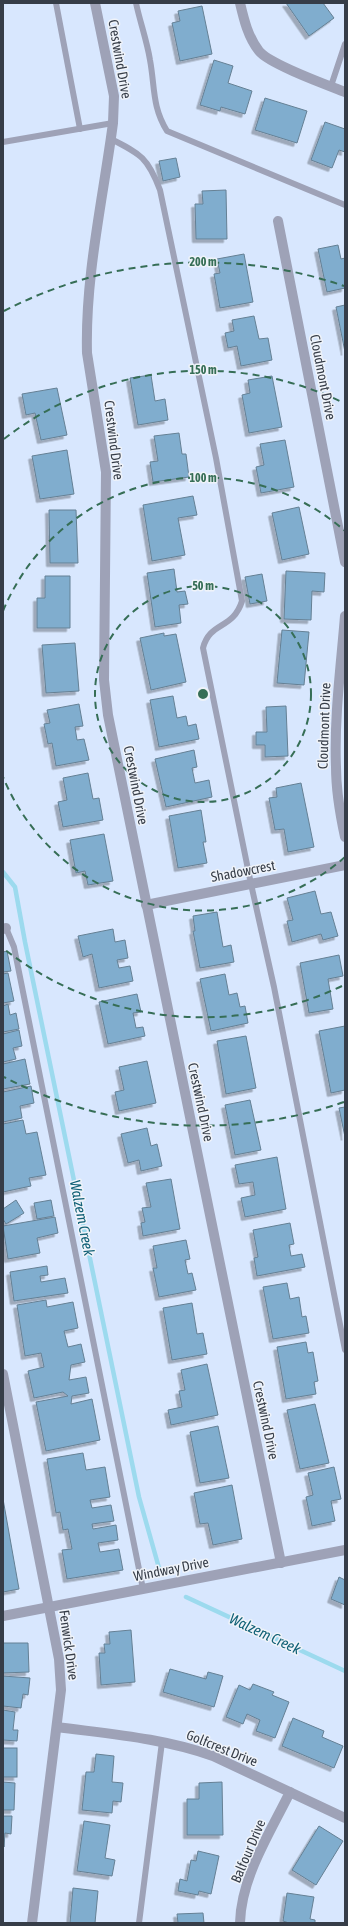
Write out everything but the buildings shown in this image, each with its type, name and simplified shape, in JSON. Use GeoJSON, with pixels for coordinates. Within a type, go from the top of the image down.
{"type":"FeatureCollection","features":[{"type":"Feature","properties":{"kind":"street","name":"Crestwind Drive"},"geometry":{"type":"LineString","coordinates":[[95,3],[114,96],[111,139],[89,293],[87,353],[106,472],[104,680],[108,715],[281,1563]]}},
{"type":"Feature","properties":{"kind":"street"},"geometry":{"type":"LineString","coordinates":[[240,3],[245,26],[260,52],[283,66],[345,92]]}},
{"type":"Feature","properties":{"kind":"street","name":"Cloudmont Drive"},"geometry":{"type":"LineString","coordinates":[[278,221],[345,562]]}},
{"type":"Feature","properties":{"kind":"street","name":"Cloudmont Drive"},"geometry":{"type":"LineString","coordinates":[[345,616],[336,734],[338,800],[345,837]]}},
{"type":"Feature","properties":{"kind":"street","name":"Shadowcrest"},"geometry":{"type":"LineString","coordinates":[[146,905],[345,865]]}},
{"type":"Feature","properties":{"kind":"street","name":"Fenwick Drive"},"geometry":{"type":"LineString","coordinates":[[3,1374],[59,1659],[61,1690],[32,1923]]}},
{"type":"Feature","properties":{"kind":"street","name":"Windway Drive"},"geometry":{"type":"LineString","coordinates":[[3,1616],[345,1550]]}},
{"type":"Feature","properties":{"kind":"street","name":"Golfcrest Drive"},"geometry":{"type":"LineString","coordinates":[[57,1727],[162,1742],[193,1749],[213,1756],[345,1818]]}},
{"type":"Feature","properties":{"kind":"street","name":"Balfour Drive"},"geometry":{"type":"LineString","coordinates":[[240,1923],[240,1914],[246,1886],[290,1792]]}},
{"type":"Feature","properties":{"kind":"lane"},"geometry":{"type":"LineString","coordinates":[[56,3],[80,129]]}},
{"type":"Feature","properties":{"kind":"lane"},"geometry":{"type":"LineString","coordinates":[[136,3],[150,60],[154,98],[159,118],[167,131],[345,205]]}},
{"type":"Feature","properties":{"kind":"lane"},"geometry":{"type":"LineString","coordinates":[[331,86],[345,44]]}},
{"type":"Feature","properties":{"kind":"lane"},"geometry":{"type":"LineString","coordinates":[[3,142],[113,123]]}},
{"type":"Feature","properties":{"kind":"lane"},"geometry":{"type":"LineString","coordinates":[[111,139],[137,152],[152,170],[160,190],[216,458],[242,601],[240,610],[232,620],[210,632],[206,637],[203,648],[250,884],[274,986],[345,1350]]}},
{"type":"Feature","properties":{"kind":"lane"},"geometry":{"type":"LineString","coordinates":[[5,929],[14,947],[87,1318],[143,1589]]}},
{"type":"Feature","properties":{"kind":"lane"},"geometry":{"type":"LineString","coordinates":[[139,1923],[162,1742]]}},
{"type":"Feature","properties":{"kind":"waterway","name":"Walzem Creek"},"geometry":{"type":"LineString","coordinates":[[3,872],[15,887],[139,1497],[159,1568]]}},
{"type":"Feature","properties":{"kind":"waterway","name":"Walzem Creek"},"geometry":{"type":"LineString","coordinates":[[186,1597],[345,1671]]}}]}
